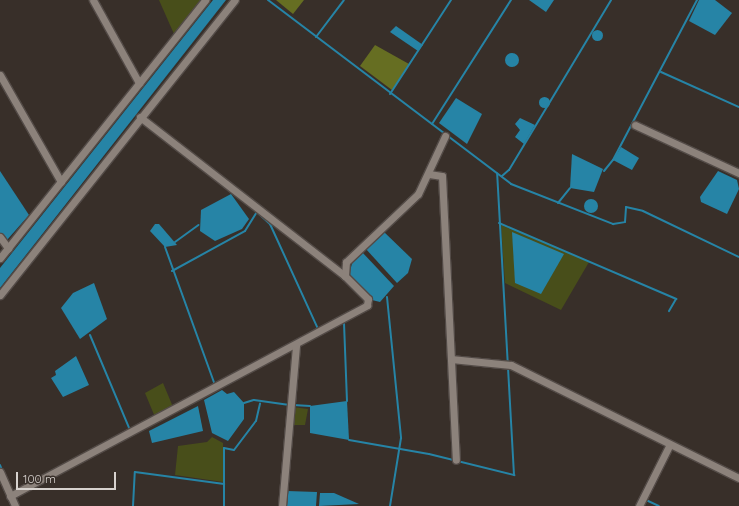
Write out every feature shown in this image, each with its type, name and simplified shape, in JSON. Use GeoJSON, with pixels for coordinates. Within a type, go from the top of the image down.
{"type":"FeatureCollection","features":[{"type":"Feature","properties":{"kind":"street"},"geometry":{"type":"LineString","coordinates":[[93,0],[139,84]]}},
{"type":"Feature","properties":{"kind":"street"},"geometry":{"type":"LineString","coordinates":[[0,258],[205,0]]}},
{"type":"Feature","properties":{"kind":"street"},"geometry":{"type":"LineString","coordinates":[[0,295],[234,0]]}},
{"type":"Feature","properties":{"kind":"street"},"geometry":{"type":"LineString","coordinates":[[0,75],[61,182]]}},
{"type":"Feature","properties":{"kind":"street"},"geometry":{"type":"LineString","coordinates":[[10,496],[296,345],[369,304],[345,276],[140,117]]}},
{"type":"Feature","properties":{"kind":"street"},"geometry":{"type":"LineString","coordinates":[[635,125],[739,173]]}},
{"type":"Feature","properties":{"kind":"street"},"geometry":{"type":"LineString","coordinates":[[345,276],[348,258],[409,205],[429,174],[445,136]]}},
{"type":"Feature","properties":{"kind":"street"},"geometry":{"type":"LineString","coordinates":[[429,174],[442,176],[456,460]]}},
{"type":"Feature","properties":{"kind":"street"},"geometry":{"type":"LineString","coordinates":[[0,238],[8,248]]}},
{"type":"Feature","properties":{"kind":"street"},"geometry":{"type":"LineString","coordinates":[[282,506],[296,345]]}},
{"type":"Feature","properties":{"kind":"street"},"geometry":{"type":"LineString","coordinates":[[451,359],[511,365],[739,478]]}},
{"type":"Feature","properties":{"kind":"street"},"geometry":{"type":"LineString","coordinates":[[639,506],[670,444]]}},
{"type":"Feature","properties":{"kind":"street"},"geometry":{"type":"LineString","coordinates":[[0,472],[15,506]]}},
{"type":"Feature","properties":{"kind":"green space"},"geometry":{"type":"Polygon","coordinates":[[[159,0],[201,0],[174,34],[159,0]]]}},
{"type":"Feature","properties":{"kind":"green space"},"geometry":{"type":"Polygon","coordinates":[[[276,0],[304,0],[293,14],[276,0]]]}},
{"type":"Feature","properties":{"kind":"green space"},"geometry":{"type":"Polygon","coordinates":[[[375,45],[409,64],[392,90],[360,66],[375,45]]]}},
{"type":"Feature","properties":{"kind":"green space"},"geometry":{"type":"Polygon","coordinates":[[[501,225],[589,262],[561,310],[505,283],[501,225]]]}},
{"type":"Feature","properties":{"kind":"green space"},"geometry":{"type":"Polygon","coordinates":[[[163,383],[173,407],[155,417],[145,393],[163,383]]]}},
{"type":"Feature","properties":{"kind":"green space"},"geometry":{"type":"Polygon","coordinates":[[[293,407],[308,409],[305,425],[292,425],[293,407]]]}},
{"type":"Feature","properties":{"kind":"green space"},"geometry":{"type":"Polygon","coordinates":[[[212,437],[223,443],[223,482],[175,475],[178,446],[207,442],[212,437]]]}},
{"type":"Feature","properties":{"kind":"water"},"geometry":{"type":"Polygon","coordinates":[[[213,0],[226,0],[0,288],[0,268],[213,0]]]}},
{"type":"Feature","properties":{"kind":"water"},"geometry":{"type":"Polygon","coordinates":[[[529,0],[554,0],[546,12],[529,0]]]}},
{"type":"Feature","properties":{"kind":"water"},"geometry":{"type":"Polygon","coordinates":[[[699,0],[715,0],[732,13],[715,35],[689,21],[699,0]]]}},
{"type":"Feature","properties":{"kind":"water"},"geometry":{"type":"Polygon","coordinates":[[[396,26],[423,45],[418,51],[390,32],[396,26]]]}},
{"type":"Feature","properties":{"kind":"water"},"geometry":{"type":"Polygon","coordinates":[[[597,29],[601,31],[603,35],[601,39],[597,41],[593,39],[591,35],[593,31],[597,29]]]}},
{"type":"Feature","properties":{"kind":"water"},"geometry":{"type":"Polygon","coordinates":[[[512,53],[517,55],[519,60],[517,65],[512,67],[507,65],[505,60],[507,55],[512,53]]]}},
{"type":"Feature","properties":{"kind":"water"},"geometry":{"type":"Polygon","coordinates":[[[542,97],[546,97],[548,98],[548,106],[542,107],[539,104],[539,100],[542,97]]]}},
{"type":"Feature","properties":{"kind":"water"},"geometry":{"type":"Polygon","coordinates":[[[456,98],[482,114],[467,144],[439,123],[456,98]]]}},
{"type":"Feature","properties":{"kind":"water"},"geometry":{"type":"Polygon","coordinates":[[[520,118],[535,125],[524,144],[515,137],[520,130],[515,124],[520,118]]]}},
{"type":"Feature","properties":{"kind":"water"},"geometry":{"type":"Polygon","coordinates":[[[621,147],[639,158],[632,170],[613,160],[621,147]]]}},
{"type":"Feature","properties":{"kind":"water"},"geometry":{"type":"Polygon","coordinates":[[[572,154],[603,169],[594,192],[570,188],[572,154]]]}},
{"type":"Feature","properties":{"kind":"water"},"geometry":{"type":"Polygon","coordinates":[[[0,171],[29,215],[7,240],[0,233],[0,171]]]}},
{"type":"Feature","properties":{"kind":"water"},"geometry":{"type":"Polygon","coordinates":[[[718,171],[737,180],[739,189],[727,214],[701,202],[700,197],[718,171]]]}},
{"type":"Feature","properties":{"kind":"water"},"geometry":{"type":"Polygon","coordinates":[[[231,194],[249,219],[242,229],[215,241],[200,231],[201,210],[231,194]]]}},
{"type":"Feature","properties":{"kind":"water"},"geometry":{"type":"Polygon","coordinates":[[[591,199],[596,201],[598,206],[596,211],[591,213],[586,211],[584,206],[586,201],[591,199]]]}},
{"type":"Feature","properties":{"kind":"water"},"geometry":{"type":"Polygon","coordinates":[[[155,224],[159,224],[177,245],[165,247],[150,231],[155,224]]]}},
{"type":"Feature","properties":{"kind":"water"},"geometry":{"type":"Polygon","coordinates":[[[383,231],[412,259],[408,273],[397,283],[365,248],[383,231]]]}},
{"type":"Feature","properties":{"kind":"water"},"geometry":{"type":"Polygon","coordinates":[[[512,232],[564,254],[541,294],[515,283],[512,232]]]}},
{"type":"Feature","properties":{"kind":"water"},"geometry":{"type":"Polygon","coordinates":[[[362,252],[394,286],[380,302],[372,300],[349,274],[354,257],[362,252]]]}},
{"type":"Feature","properties":{"kind":"water"},"geometry":{"type":"Polygon","coordinates":[[[94,283],[107,319],[80,339],[61,308],[73,293],[94,283]]]}},
{"type":"Feature","properties":{"kind":"water"},"geometry":{"type":"Polygon","coordinates":[[[76,356],[89,385],[63,397],[51,378],[56,375],[55,371],[76,356]]]}},
{"type":"Feature","properties":{"kind":"water"},"geometry":{"type":"Polygon","coordinates":[[[222,390],[227,394],[234,392],[244,403],[244,419],[228,441],[212,433],[204,400],[222,390]]]}},
{"type":"Feature","properties":{"kind":"water"},"geometry":{"type":"Polygon","coordinates":[[[347,401],[349,440],[310,433],[310,406],[347,401]]]}},
{"type":"Feature","properties":{"kind":"water"},"geometry":{"type":"Polygon","coordinates":[[[198,406],[203,431],[152,443],[149,431],[198,406]]]}},
{"type":"Feature","properties":{"kind":"water"},"geometry":{"type":"Polygon","coordinates":[[[287,491],[317,492],[316,506],[287,506],[287,491]]]}},
{"type":"Feature","properties":{"kind":"water"},"geometry":{"type":"Polygon","coordinates":[[[320,493],[334,493],[359,504],[319,506],[320,493]]]}},
{"type":"Feature","properties":{"kind":"waterway"},"geometry":{"type":"LineString","coordinates":[[268,0],[511,184],[613,224],[625,222],[626,207],[643,211],[739,257]]}},
{"type":"Feature","properties":{"kind":"waterway"},"geometry":{"type":"LineString","coordinates":[[316,37],[344,0]]}},
{"type":"Feature","properties":{"kind":"waterway"},"geometry":{"type":"LineString","coordinates":[[390,94],[451,0]]}},
{"type":"Feature","properties":{"kind":"waterway"},"geometry":{"type":"LineString","coordinates":[[432,124],[511,0]]}},
{"type":"Feature","properties":{"kind":"waterway"},"geometry":{"type":"LineString","coordinates":[[502,176],[509,170],[611,0]]}},
{"type":"Feature","properties":{"kind":"waterway"},"geometry":{"type":"LineString","coordinates":[[604,171],[613,160],[697,0]]}},
{"type":"Feature","properties":{"kind":"waterway"},"geometry":{"type":"LineString","coordinates":[[661,72],[739,107]]}},
{"type":"Feature","properties":{"kind":"waterway"},"geometry":{"type":"LineString","coordinates":[[349,440],[429,454],[514,475],[497,173]]}},
{"type":"Feature","properties":{"kind":"waterway"},"geometry":{"type":"LineString","coordinates":[[558,203],[570,188]]}},
{"type":"Feature","properties":{"kind":"waterway"},"geometry":{"type":"LineString","coordinates":[[172,271],[245,231],[257,212],[270,224],[318,329]]}},
{"type":"Feature","properties":{"kind":"waterway"},"geometry":{"type":"LineString","coordinates":[[499,223],[676,299],[669,311]]}},
{"type":"Feature","properties":{"kind":"waterway"},"geometry":{"type":"LineString","coordinates":[[175,242],[198,225]]}},
{"type":"Feature","properties":{"kind":"waterway"},"geometry":{"type":"LineString","coordinates":[[165,247],[215,385]]}},
{"type":"Feature","properties":{"kind":"waterway"},"geometry":{"type":"LineString","coordinates":[[387,297],[401,438],[390,506]]}},
{"type":"Feature","properties":{"kind":"waterway"},"geometry":{"type":"LineString","coordinates":[[344,323],[347,401]]}},
{"type":"Feature","properties":{"kind":"waterway"},"geometry":{"type":"LineString","coordinates":[[90,335],[130,430]]}},
{"type":"Feature","properties":{"kind":"waterway"},"geometry":{"type":"LineString","coordinates":[[244,403],[254,400],[288,405]]}},
{"type":"Feature","properties":{"kind":"waterway"},"geometry":{"type":"LineString","coordinates":[[224,506],[224,448],[234,450],[256,421],[260,403]]}},
{"type":"Feature","properties":{"kind":"waterway"},"geometry":{"type":"LineString","coordinates":[[293,405],[310,406]]}},
{"type":"Feature","properties":{"kind":"waterway"},"geometry":{"type":"LineString","coordinates":[[0,465],[2,470]]}},
{"type":"Feature","properties":{"kind":"waterway"},"geometry":{"type":"LineString","coordinates":[[133,506],[135,472],[224,484]]}},
{"type":"Feature","properties":{"kind":"waterway"},"geometry":{"type":"LineString","coordinates":[[643,506],[656,479]]}},
{"type":"Feature","properties":{"kind":"waterway"},"geometry":{"type":"LineString","coordinates":[[646,500],[659,506]]}}]}
